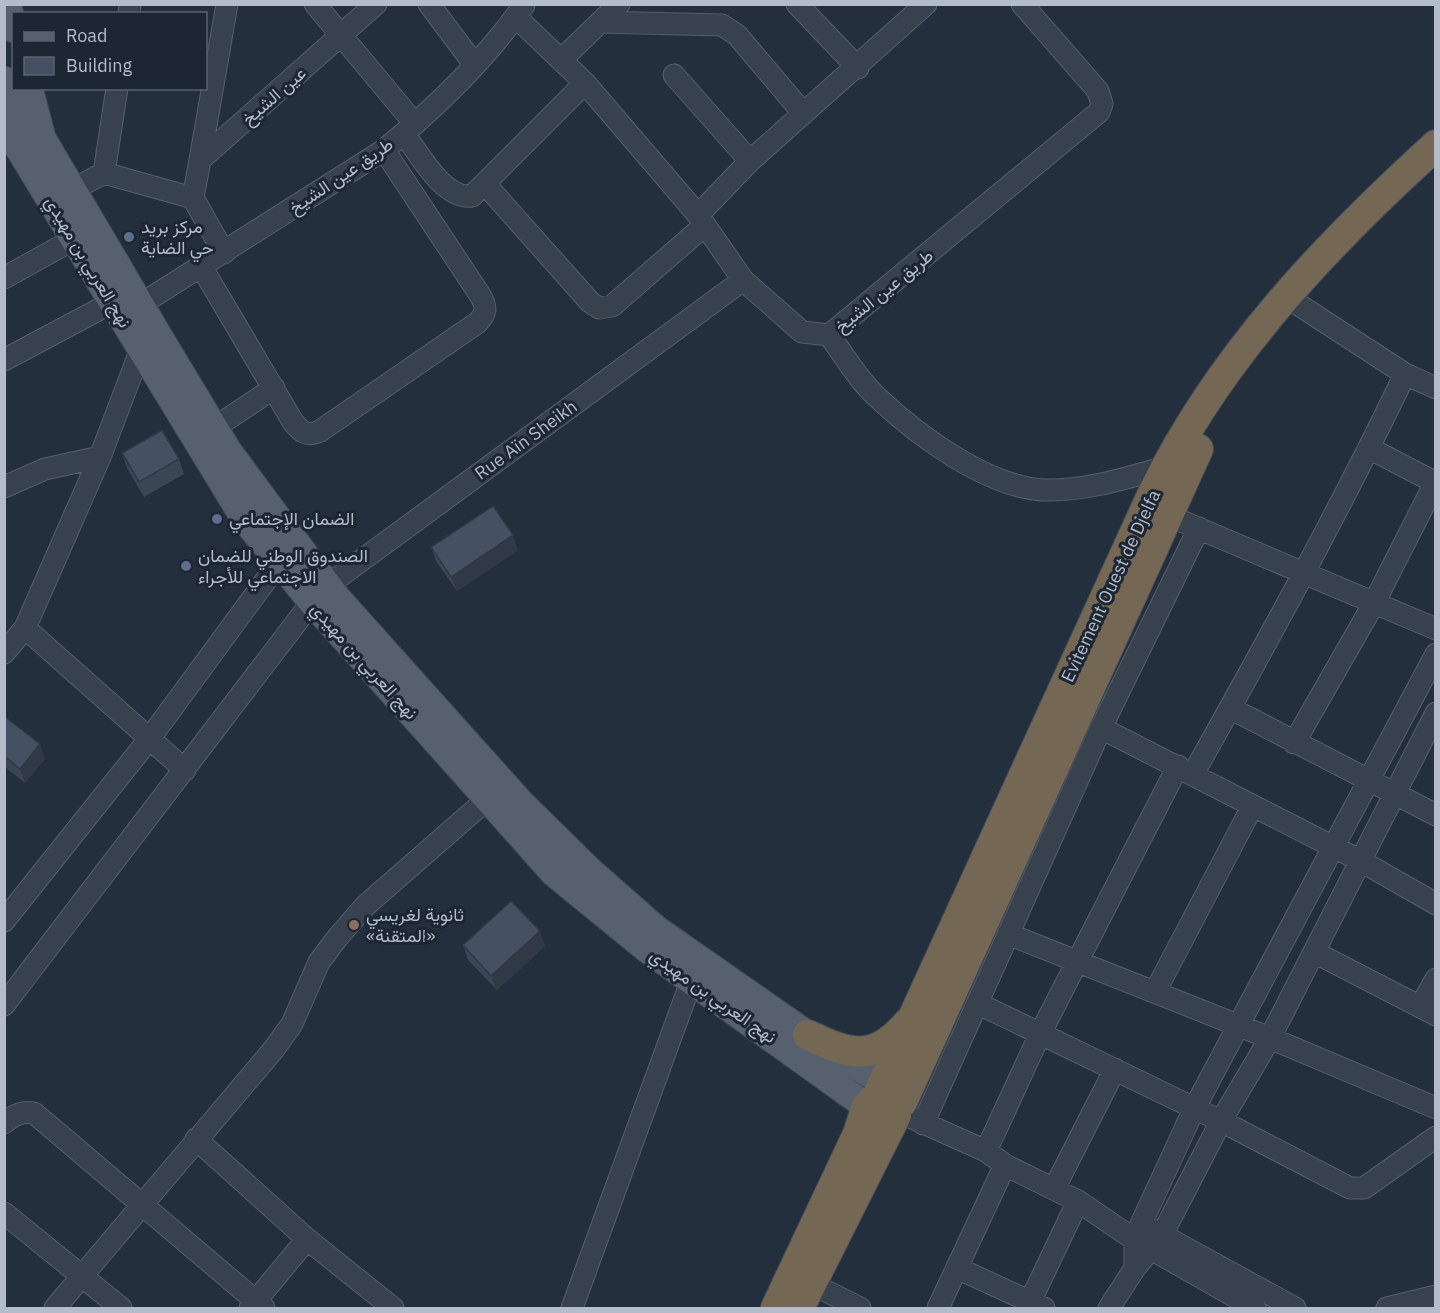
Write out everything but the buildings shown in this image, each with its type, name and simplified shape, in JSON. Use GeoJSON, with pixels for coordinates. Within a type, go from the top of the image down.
{"type":"FeatureCollection","features":[{"type":"Feature","properties":{"kind":"highway","name":"Evitement Ouest de Djelfa"},"geometry":{"type":"LineString","coordinates":[[1294,299],[1342,235],[1436,145]]}},
{"type":"Feature","properties":{"kind":"highway","name":"Evitement Ouest de Djelfa"},"geometry":{"type":"LineString","coordinates":[[776,1308],[858,1134],[890,1103],[917,1012],[1175,470],[1193,420],[1231,364],[1294,299],[1436,165]]}},
{"type":"Feature","properties":{"kind":"highway","name":"Evitement Ouest de Djelfa"},"geometry":{"type":"LineString","coordinates":[[806,1296],[890,1103],[1167,515],[1175,470]]}},
{"type":"Feature","properties":{"kind":"highway"},"geometry":{"type":"LineString","coordinates":[[808,1035],[837,1049],[864,1053],[887,1045],[917,1012]]}},
{"type":"Feature","properties":{"kind":"main road"},"geometry":{"type":"LineString","coordinates":[[7,4],[12,22]]}},
{"type":"Feature","properties":{"kind":"main road","name":"نهج العربي بن مهيدي"},"geometry":{"type":"LineString","coordinates":[[4,80],[22,147],[74,239],[214,428],[320,593],[496,792],[554,873],[647,949],[695,970],[808,1035],[890,1103]]}},
{"type":"Feature","properties":{"kind":"main road","name":"نهج العربي بن مهيدي"},"geometry":{"type":"LineString","coordinates":[[22,147],[29,90]]}},
{"type":"Feature","properties":{"kind":"main road","name":"نهج العربي بن مهيدي"},"geometry":{"type":"LineString","coordinates":[[22,147],[72,190],[125,307]]}},
{"type":"Feature","properties":{"kind":"main road","name":"نهج العربي بن مهيدي"},"geometry":{"type":"LineString","coordinates":[[149,342],[246,521],[280,561],[320,593]]}},
{"type":"Feature","properties":{"kind":"main road","name":"نهج العربي بن مهيدي"},"geometry":{"type":"LineString","coordinates":[[695,970],[890,1103]]}},
{"type":"Feature","properties":{"kind":"street"},"geometry":{"type":"LineString","coordinates":[[224,253],[193,198],[227,4]]}},
{"type":"Feature","properties":{"kind":"street"},"geometry":{"type":"LineString","coordinates":[[315,4],[344,36],[409,129],[446,188],[454,194],[472,196],[486,185],[585,83]]}},
{"type":"Feature","properties":{"kind":"street","name":"عين الشيخ"},"geometry":{"type":"LineString","coordinates":[[200,160],[344,36],[376,4]]}},
{"type":"Feature","properties":{"kind":"street"},"geometry":{"type":"LineString","coordinates":[[429,4],[474,64]]}},
{"type":"Feature","properties":{"kind":"street"},"geometry":{"type":"LineString","coordinates":[[562,59],[619,4]]}},
{"type":"Feature","properties":{"kind":"street"},"geometry":{"type":"LineString","coordinates":[[797,4],[858,68]]}},
{"type":"Feature","properties":{"kind":"street"},"geometry":{"type":"LineString","coordinates":[[486,185],[590,302],[599,308],[612,306],[701,220],[750,161],[858,68],[926,4]]}},
{"type":"Feature","properties":{"kind":"street","name":"طريق عين الشيخ"},"geometry":{"type":"LineString","coordinates":[[4,360],[125,307],[201,266],[384,150],[409,129],[474,64],[520,10],[701,220],[743,280],[802,332],[830,335],[1099,112],[1102,104],[1098,91],[1023,4]]}},
{"type":"Feature","properties":{"kind":"street"},"geometry":{"type":"LineString","coordinates":[[600,22],[722,25],[737,35],[803,113]]}},
{"type":"Feature","properties":{"kind":"street"},"geometry":{"type":"LineString","coordinates":[[674,75],[750,161]]}},
{"type":"Feature","properties":{"kind":"street"},"geometry":{"type":"LineString","coordinates":[[104,173],[117,90]]}},
{"type":"Feature","properties":{"kind":"street"},"geometry":{"type":"LineString","coordinates":[[201,266],[301,432],[313,434],[484,315],[486,308],[480,295],[384,150]]}},
{"type":"Feature","properties":{"kind":"street"},"geometry":{"type":"LineString","coordinates":[[72,190],[104,173],[193,198]]}},
{"type":"Feature","properties":{"kind":"street"},"geometry":{"type":"LineString","coordinates":[[4,279],[74,239]]}},
{"type":"Feature","properties":{"kind":"street","name":"Rue Aïn Sheikh"},"geometry":{"type":"LineString","coordinates":[[4,1005],[320,593],[743,280]]}},
{"type":"Feature","properties":{"kind":"street"},"geometry":{"type":"LineString","coordinates":[[1294,299],[1405,374],[1436,388]]}},
{"type":"Feature","properties":{"kind":"street"},"geometry":{"type":"LineString","coordinates":[[830,335],[875,396],[969,466],[1011,484],[1045,490],[1098,486],[1175,470]]}},
{"type":"Feature","properties":{"kind":"street"},"geometry":{"type":"LineString","coordinates":[[4,653],[25,628],[149,342]]}},
{"type":"Feature","properties":{"kind":"street"},"geometry":{"type":"LineString","coordinates":[[986,1151],[1041,1032],[1078,962],[1185,770],[1230,708],[1370,448],[1405,374]]}},
{"type":"Feature","properties":{"kind":"street"},"geometry":{"type":"LineString","coordinates":[[214,428],[274,388]]}},
{"type":"Feature","properties":{"kind":"street"},"geometry":{"type":"LineString","coordinates":[[1294,743],[1374,603],[1435,483],[1370,448]]}},
{"type":"Feature","properties":{"kind":"street"},"geometry":{"type":"LineString","coordinates":[[4,487],[45,469],[100,457]]}},
{"type":"Feature","properties":{"kind":"street"},"geometry":{"type":"LineString","coordinates":[[1167,515],[1436,629]]}},
{"type":"Feature","properties":{"kind":"street"},"geometry":{"type":"LineString","coordinates":[[1199,528],[1101,728],[977,1003],[890,1103],[986,1151],[1005,1165],[1078,1201],[1110,1221],[1295,1308]]}},
{"type":"Feature","properties":{"kind":"street"},"geometry":{"type":"LineString","coordinates":[[4,921],[150,738],[280,561]]}},
{"type":"Feature","properties":{"kind":"street"},"geometry":{"type":"LineString","coordinates":[[25,628],[185,770]]}},
{"type":"Feature","properties":{"kind":"street"},"geometry":{"type":"LineString","coordinates":[[1109,1308],[1135,1268],[1194,1110],[1436,654]]}},
{"type":"Feature","properties":{"kind":"street"},"geometry":{"type":"LineString","coordinates":[[1230,708],[1436,815]]}},
{"type":"Feature","properties":{"kind":"street"},"geometry":{"type":"LineString","coordinates":[[1148,1237],[1270,1038],[1436,713]]}},
{"type":"Feature","properties":{"kind":"street"},"geometry":{"type":"LineString","coordinates":[[1101,728],[1332,849],[1361,861],[1436,904]]}},
{"type":"Feature","properties":{"kind":"street"},"geometry":{"type":"LineString","coordinates":[[56,1308],[292,1024],[319,962],[338,937],[365,906],[496,792]]}},
{"type":"Feature","properties":{"kind":"street"},"geometry":{"type":"LineString","coordinates":[[1155,992],[1252,807]]}},
{"type":"Feature","properties":{"kind":"street"},"geometry":{"type":"LineString","coordinates":[[1008,934],[1270,1038],[1436,1108]]}},
{"type":"Feature","properties":{"kind":"street"},"geometry":{"type":"LineString","coordinates":[[1314,952],[1428,1011],[1436,979]]}},
{"type":"Feature","properties":{"kind":"street"},"geometry":{"type":"LineString","coordinates":[[572,1308],[695,970]]}},
{"type":"Feature","properties":{"kind":"street"},"geometry":{"type":"LineString","coordinates":[[977,1003],[1041,1032],[1194,1110],[1221,1121],[1350,1188],[1358,1189],[1436,1137]]}},
{"type":"Feature","properties":{"kind":"street"},"geometry":{"type":"LineString","coordinates":[[1054,1190],[1115,1069]]}},
{"type":"Feature","properties":{"kind":"street"},"geometry":{"type":"LineString","coordinates":[[4,1123],[14,1115],[34,1113],[142,1204],[257,1306],[307,1239]]}},
{"type":"Feature","properties":{"kind":"street"},"geometry":{"type":"LineString","coordinates":[[196,1139],[307,1239],[393,1308]]}},
{"type":"Feature","properties":{"kind":"street"},"geometry":{"type":"LineString","coordinates":[[938,1308],[1005,1165]]}},
{"type":"Feature","properties":{"kind":"street"},"geometry":{"type":"LineString","coordinates":[[957,1268],[1037,1305],[1078,1201]]}},
{"type":"Feature","properties":{"kind":"street"},"geometry":{"type":"LineString","coordinates":[[4,1213],[121,1308]]}},
{"type":"Feature","properties":{"kind":"street"},"geometry":{"type":"LineString","coordinates":[[1148,1237],[1255,1308]]}},
{"type":"Feature","properties":{"kind":"street"},"geometry":{"type":"LineString","coordinates":[[806,1296],[860,1308]]}},
{"type":"Feature","properties":{"kind":"street"},"geometry":{"type":"LineString","coordinates":[[1387,1308],[1436,1296]]}},
{"type":"Feature","properties":{"kind":"place","name":"مركز بريد حي الضاية"},"geometry":{"type":"Point","coordinates":[129,237]}},
{"type":"Feature","properties":{"kind":"place","name":"الضمان الإجتماعي"},"geometry":{"type":"Point","coordinates":[217,519]}},
{"type":"Feature","properties":{"kind":"place","name":"الصندوق الوطني للضمان الاجتماعي للأجراء"},"geometry":{"type":"Point","coordinates":[186,566]}},
{"type":"Feature","properties":{"kind":"place","name":"ثانوية لغريسي «المتقنة»"},"geometry":{"type":"Point","coordinates":[354,925]}}]}
